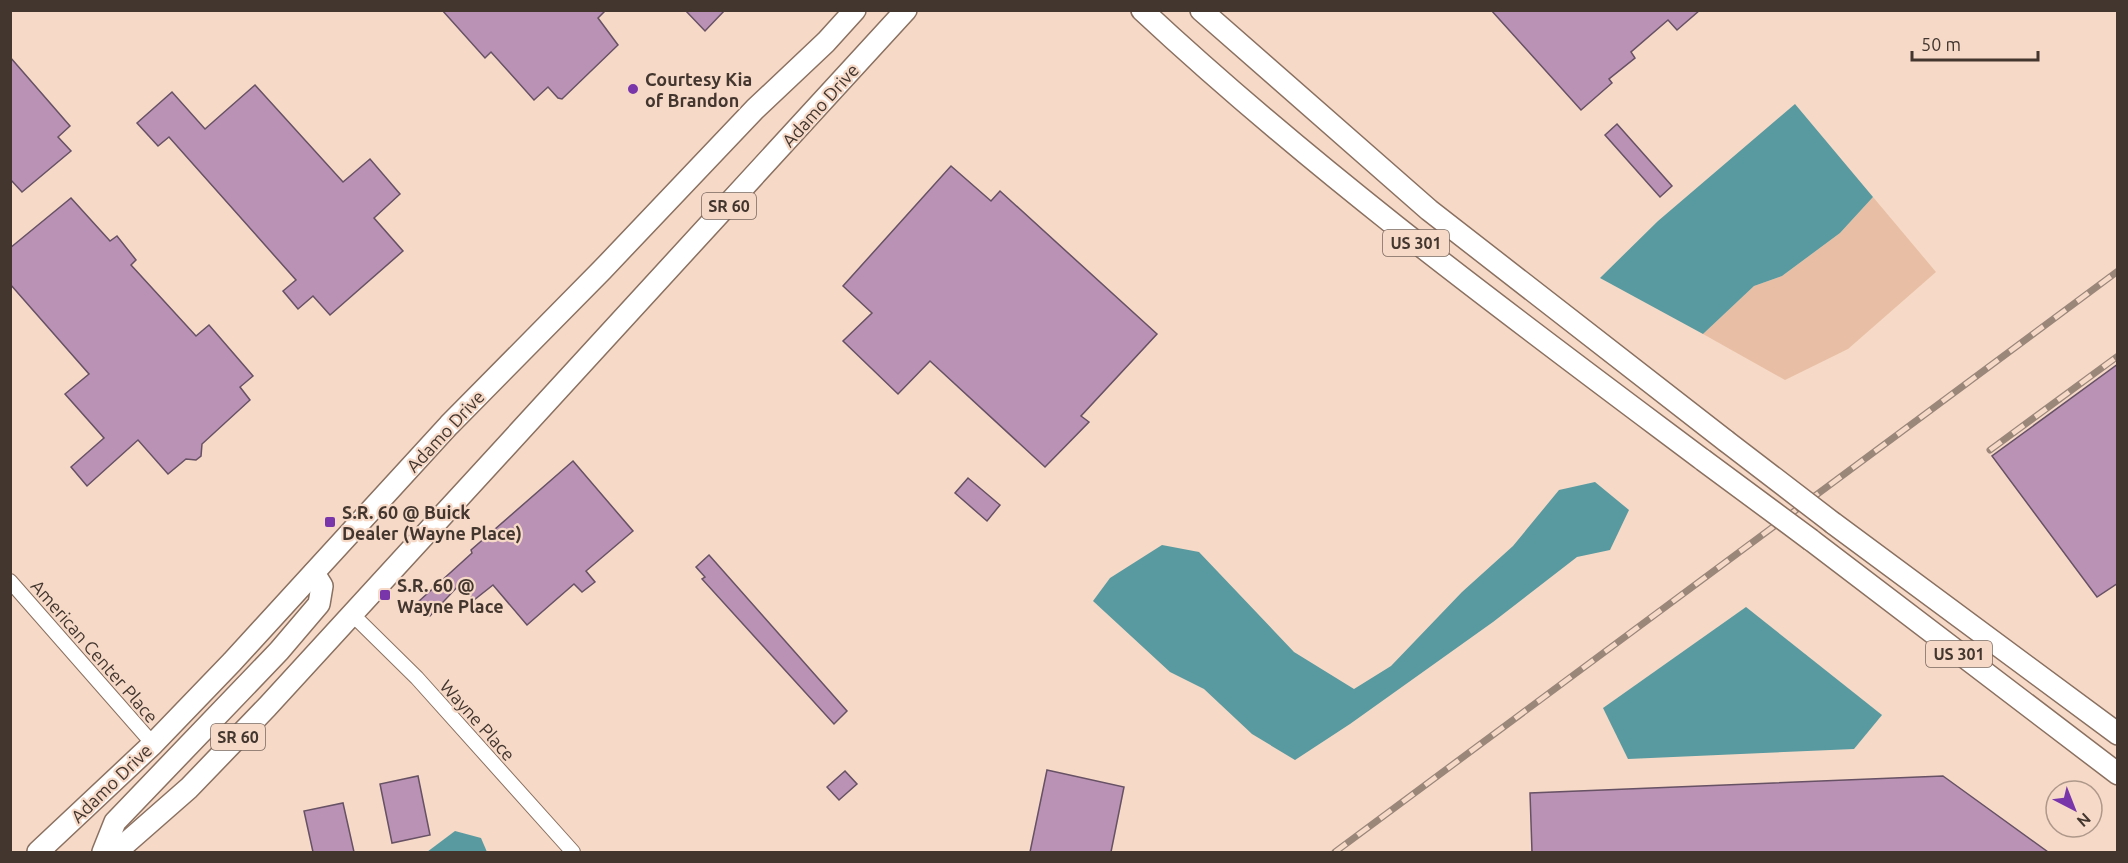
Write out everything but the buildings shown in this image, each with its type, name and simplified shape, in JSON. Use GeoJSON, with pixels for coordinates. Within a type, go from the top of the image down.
{"type":"FeatureCollection","features":[{"type":"Feature","properties":{"kind":"main road","name":"Adamo Drive"},"geometry":{"type":"LineString","coordinates":[[38,852],[153,744],[449,425],[602,270],[747,117],[855,10]]}},
{"type":"Feature","properties":{"kind":"main road","name":"Adamo Drive"},"geometry":{"type":"LineString","coordinates":[[116,852],[189,788],[352,615],[906,10]]}},
{"type":"Feature","properties":{"kind":"main road","name":"US 301"},"geometry":{"type":"LineString","coordinates":[[1142,10],[1290,143],[1379,215],[2118,774]]}},
{"type":"Feature","properties":{"kind":"main road","name":"US 301"},"geometry":{"type":"LineString","coordinates":[[1201,10],[1429,210],[1833,523],[2118,734]]}},
{"type":"Feature","properties":{"kind":"main road"},"geometry":{"type":"LineString","coordinates":[[103,852],[115,822],[279,651],[319,604],[322,586],[314,573]]}},
{"type":"Feature","properties":{"kind":"street","name":"American Center Place"},"geometry":{"type":"LineString","coordinates":[[10,581],[153,744]]}},
{"type":"Feature","properties":{"kind":"street","name":"Wayne Place"},"geometry":{"type":"LineString","coordinates":[[352,615],[417,678],[573,852]]}},
{"type":"Feature","properties":{"kind":"shaded area"},"geometry":{"type":"Polygon","coordinates":[[[1873,197],[1936,272],[1848,349],[1785,380],[1703,334],[1754,286],[1782,276],[1840,233],[1873,197]]]}},
{"type":"Feature","properties":{"kind":"water"},"geometry":{"type":"Polygon","coordinates":[[[1795,104],[1873,197],[1840,233],[1782,276],[1754,286],[1703,334],[1600,278],[1658,221],[1795,104]]]}},
{"type":"Feature","properties":{"kind":"water"},"geometry":{"type":"Polygon","coordinates":[[[1595,482],[1629,510],[1610,550],[1577,557],[1493,622],[1350,724],[1295,760],[1252,734],[1204,689],[1170,672],[1093,601],[1110,578],[1162,545],[1199,552],[1294,652],[1354,689],[1391,666],[1462,592],[1513,546],[1559,490],[1595,482]]]}},
{"type":"Feature","properties":{"kind":"water"},"geometry":{"type":"Polygon","coordinates":[[[1746,607],[1882,715],[1854,749],[1628,759],[1603,708],[1746,607]]]}},
{"type":"Feature","properties":{"kind":"water"},"geometry":{"type":"Polygon","coordinates":[[[455,831],[481,838],[487,852],[427,852],[455,831]]]}},
{"type":"Feature","properties":{"kind":"railway"},"geometry":{"type":"LineString","coordinates":[[1335,852],[2118,271]]}},
{"type":"Feature","properties":{"kind":"railway"},"geometry":{"type":"LineString","coordinates":[[1990,450],[2118,356]]}},
{"type":"Feature","properties":{"kind":"place","name":"Courtesy Kia of Brandon"},"geometry":{"type":"Point","coordinates":[633,89]}},
{"type":"Feature","properties":{"kind":"place","name":"S.R. 60 @ Buick Dealer (Wayne Place)"},"geometry":{"type":"Point","coordinates":[330,522]}},
{"type":"Feature","properties":{"kind":"place","name":"S.R. 60 @ Wayne Place"},"geometry":{"type":"Point","coordinates":[385,595]}}]}
